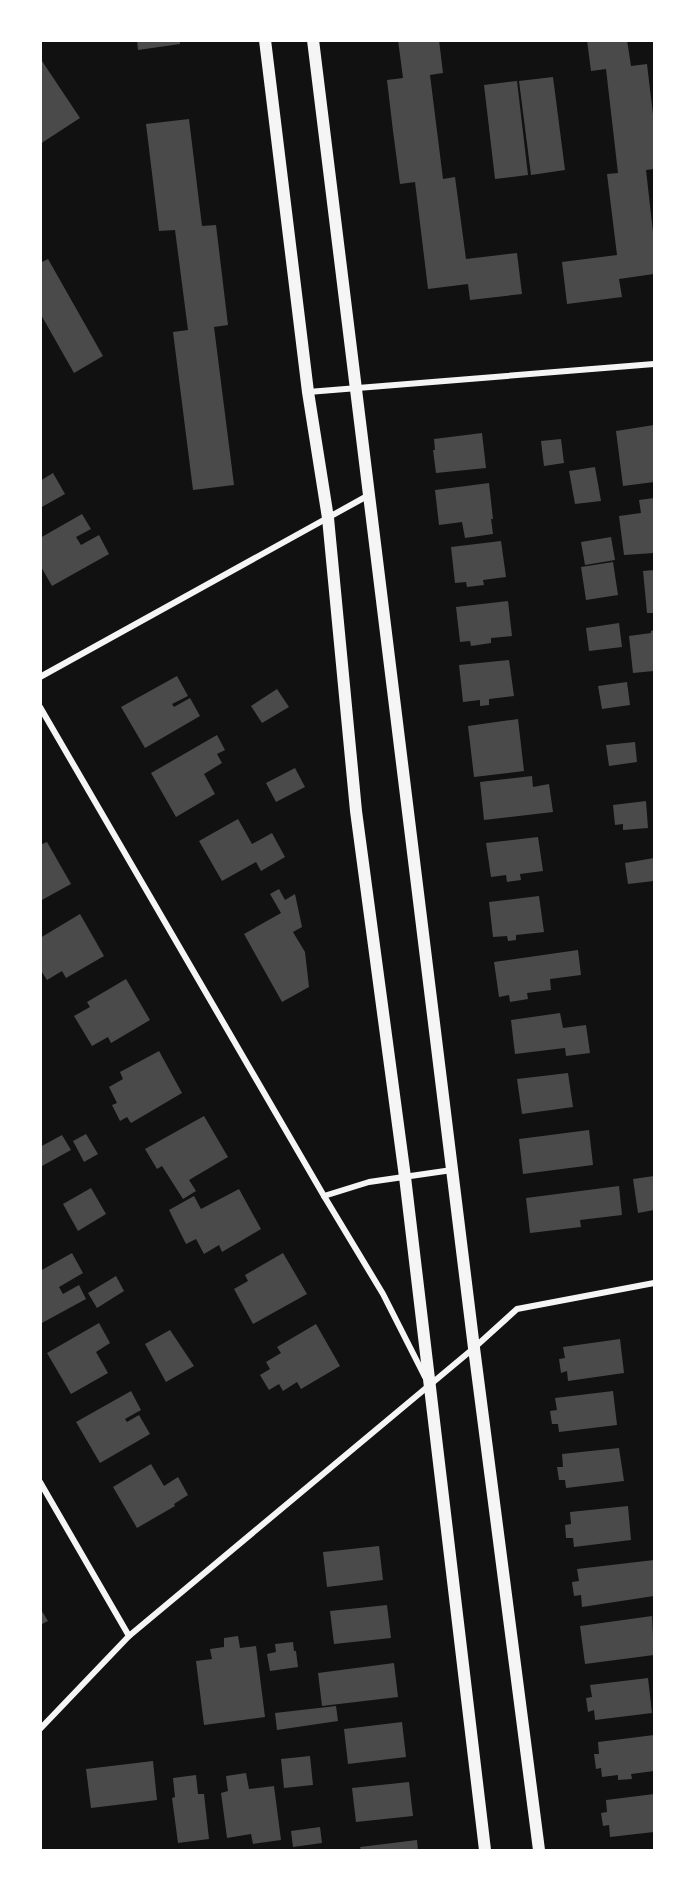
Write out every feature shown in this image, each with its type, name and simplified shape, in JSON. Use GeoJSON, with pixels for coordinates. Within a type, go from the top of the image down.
{"type":"FeatureCollection","features":[{"type":"Feature","properties":{"kind":"main road"},"geometry":{"type":"LineString","coordinates":[[265,40],[308,392],[328,518],[356,812],[405,1177],[485,1851]]}},
{"type":"Feature","properties":{"kind":"main road"},"geometry":{"type":"LineString","coordinates":[[312,40],[474,1347],[539,1851]]}},
{"type":"Feature","properties":{"kind":"street"},"geometry":{"type":"LineString","coordinates":[[308,392],[654,364]]}},
{"type":"Feature","properties":{"kind":"street"},"geometry":{"type":"LineString","coordinates":[[40,677],[369,495]]}},
{"type":"Feature","properties":{"kind":"street"},"geometry":{"type":"LineString","coordinates":[[40,706],[383,1294],[429,1385]]}},
{"type":"Feature","properties":{"kind":"street"},"geometry":{"type":"LineString","coordinates":[[324,1196],[369,1182],[453,1170]]}},
{"type":"Feature","properties":{"kind":"street"},"geometry":{"type":"LineString","coordinates":[[40,1729],[129,1636],[517,1309],[654,1283]]}},
{"type":"Feature","properties":{"kind":"street"},"geometry":{"type":"LineString","coordinates":[[40,1482],[129,1636]]}},
{"type":"Feature","properties":{"kind":"building"},"geometry":{"type":"Polygon","coordinates":[[[137,40],[180,40],[180,44],[138,50],[137,40]]]}},
{"type":"Feature","properties":{"kind":"building"},"geometry":{"type":"Polygon","coordinates":[[[398,40],[439,40],[443,73],[430,75],[443,179],[455,177],[466,259],[517,253],[522,294],[470,300],[468,284],[428,289],[415,182],[400,184],[393,131],[387,80],[403,78],[398,40]]]}},
{"type":"Feature","properties":{"kind":"building"},"geometry":{"type":"Polygon","coordinates":[[[587,40],[627,40],[631,66],[647,64],[654,123],[654,169],[646,170],[654,241],[654,274],[619,279],[622,297],[567,304],[562,262],[617,255],[607,174],[618,173],[606,69],[591,71],[587,40]]]}},
{"type":"Feature","properties":{"kind":"building"},"geometry":{"type":"Polygon","coordinates":[[[40,58],[80,118],[40,144],[40,58]]]}},
{"type":"Feature","properties":{"kind":"building"},"geometry":{"type":"Polygon","coordinates":[[[553,77],[565,170],[531,175],[519,81],[553,77]]]}},
{"type":"Feature","properties":{"kind":"building"},"geometry":{"type":"Polygon","coordinates":[[[517,81],[528,175],[495,179],[484,85],[517,81]]]}},
{"type":"Feature","properties":{"kind":"building"},"geometry":{"type":"Polygon","coordinates":[[[189,119],[202,226],[216,225],[228,325],[214,327],[234,485],[193,490],[173,332],[188,330],[175,230],[159,231],[146,124],[189,119]]]}},
{"type":"Feature","properties":{"kind":"building"},"geometry":{"type":"Polygon","coordinates":[[[48,259],[103,356],[74,373],[40,313],[40,263],[48,259]]]}},
{"type":"Feature","properties":{"kind":"building"},"geometry":{"type":"Polygon","coordinates":[[[654,425],[654,482],[623,486],[616,431],[654,425]]]}},
{"type":"Feature","properties":{"kind":"building"},"geometry":{"type":"Polygon","coordinates":[[[482,433],[486,468],[436,473],[434,439],[482,433]]]}},
{"type":"Feature","properties":{"kind":"building"},"geometry":{"type":"Polygon","coordinates":[[[561,439],[564,463],[544,466],[541,441],[561,439]]]}},
{"type":"Feature","properties":{"kind":"building"},"geometry":{"type":"Polygon","coordinates":[[[595,467],[601,501],[575,504],[569,471],[595,467]]]}},
{"type":"Feature","properties":{"kind":"building"},"geometry":{"type":"Polygon","coordinates":[[[53,473],[65,494],[40,508],[40,481],[53,473]]]}},
{"type":"Feature","properties":{"kind":"building"},"geometry":{"type":"Polygon","coordinates":[[[489,483],[493,534],[465,538],[462,522],[439,525],[435,490],[489,483]]]}},
{"type":"Feature","properties":{"kind":"building"},"geometry":{"type":"Polygon","coordinates":[[[654,498],[654,553],[624,555],[619,516],[641,513],[639,500],[654,498]]]}},
{"type":"Feature","properties":{"kind":"building"},"geometry":{"type":"Polygon","coordinates":[[[82,514],[91,529],[76,537],[81,545],[99,535],[109,554],[52,586],[40,565],[40,538],[82,514]]]}},
{"type":"Feature","properties":{"kind":"building"},"geometry":{"type":"Polygon","coordinates":[[[611,537],[615,560],[585,565],[581,542],[611,537]]]}},
{"type":"Feature","properties":{"kind":"building"},"geometry":{"type":"Polygon","coordinates":[[[501,541],[506,577],[483,580],[484,585],[467,587],[466,582],[455,583],[451,547],[501,541]]]}},
{"type":"Feature","properties":{"kind":"building"},"geometry":{"type":"Polygon","coordinates":[[[613,562],[618,595],[586,600],[581,567],[613,562]]]}},
{"type":"Feature","properties":{"kind":"building"},"geometry":{"type":"Polygon","coordinates":[[[654,570],[654,613],[647,613],[643,571],[654,570]]]}},
{"type":"Feature","properties":{"kind":"building"},"geometry":{"type":"Polygon","coordinates":[[[508,601],[512,636],[491,638],[491,643],[471,646],[470,641],[460,642],[456,607],[508,601]]]}},
{"type":"Feature","properties":{"kind":"building"},"geometry":{"type":"Polygon","coordinates":[[[619,623],[622,647],[589,651],[586,628],[619,623]]]}},
{"type":"Feature","properties":{"kind":"building"},"geometry":{"type":"Polygon","coordinates":[[[654,630],[654,671],[633,673],[629,636],[651,633],[654,630]]]}},
{"type":"Feature","properties":{"kind":"building"},"geometry":{"type":"Polygon","coordinates":[[[509,660],[514,696],[489,699],[489,705],[480,706],[480,700],[463,702],[459,665],[509,660]]]}},
{"type":"Feature","properties":{"kind":"building"},"geometry":{"type":"Polygon","coordinates":[[[177,676],[188,696],[172,704],[174,707],[190,698],[200,716],[145,748],[121,707],[177,676]]]}},
{"type":"Feature","properties":{"kind":"building"},"geometry":{"type":"Polygon","coordinates":[[[627,682],[630,705],[602,709],[598,686],[627,682]]]}},
{"type":"Feature","properties":{"kind":"building"},"geometry":{"type":"Polygon","coordinates":[[[277,689],[289,707],[262,723],[251,706],[277,689]]]}},
{"type":"Feature","properties":{"kind":"building"},"geometry":{"type":"Polygon","coordinates":[[[518,719],[524,771],[474,777],[468,726],[518,719]]]}},
{"type":"Feature","properties":{"kind":"building"},"geometry":{"type":"Polygon","coordinates":[[[217,735],[225,750],[217,754],[222,763],[204,774],[215,794],[176,817],[151,773],[217,735]]]}},
{"type":"Feature","properties":{"kind":"building"},"geometry":{"type":"Polygon","coordinates":[[[635,742],[637,762],[609,766],[606,745],[635,742]]]}},
{"type":"Feature","properties":{"kind":"building"},"geometry":{"type":"Polygon","coordinates":[[[295,768],[305,787],[276,802],[266,783],[295,768]]]}},
{"type":"Feature","properties":{"kind":"building"},"geometry":{"type":"Polygon","coordinates":[[[532,776],[533,787],[549,784],[553,812],[484,820],[480,782],[532,776]]]}},
{"type":"Feature","properties":{"kind":"building"},"geometry":{"type":"Polygon","coordinates":[[[646,801],[648,828],[623,830],[623,824],[615,825],[613,805],[646,801]]]}},
{"type":"Feature","properties":{"kind":"building"},"geometry":{"type":"Polygon","coordinates":[[[238,819],[252,844],[272,833],[285,857],[261,871],[256,862],[222,881],[199,841],[238,819]]]}},
{"type":"Feature","properties":{"kind":"building"},"geometry":{"type":"Polygon","coordinates":[[[538,837],[543,871],[520,874],[521,880],[507,882],[506,875],[491,877],[486,843],[538,837]]]}},
{"type":"Feature","properties":{"kind":"building"},"geometry":{"type":"Polygon","coordinates":[[[47,842],[71,884],[40,901],[40,845],[47,842]]]}},
{"type":"Feature","properties":{"kind":"building"},"geometry":{"type":"Polygon","coordinates":[[[654,858],[654,881],[628,884],[625,863],[654,858]]]}},
{"type":"Feature","properties":{"kind":"building"},"geometry":{"type":"Polygon","coordinates":[[[279,889],[285,900],[295,894],[302,927],[293,932],[305,952],[309,987],[282,1002],[244,934],[281,913],[270,894],[279,889]]]}},
{"type":"Feature","properties":{"kind":"building"},"geometry":{"type":"Polygon","coordinates":[[[539,896],[544,932],[516,935],[516,940],[508,941],[507,936],[493,937],[489,902],[539,896]]]}},
{"type":"Feature","properties":{"kind":"building"},"geometry":{"type":"Polygon","coordinates":[[[80,914],[104,956],[66,978],[62,971],[47,980],[40,969],[40,938],[80,914]]]}},
{"type":"Feature","properties":{"kind":"building"},"geometry":{"type":"Polygon","coordinates":[[[578,950],[581,975],[550,979],[551,990],[527,993],[528,999],[510,1002],[509,995],[499,997],[494,962],[578,950]]]}},
{"type":"Feature","properties":{"kind":"building"},"geometry":{"type":"Polygon","coordinates":[[[126,979],[150,1020],[111,1043],[108,1037],[92,1046],[74,1016],[90,1007],[87,1002],[126,979]]]}},
{"type":"Feature","properties":{"kind":"building"},"geometry":{"type":"Polygon","coordinates":[[[560,1013],[563,1028],[586,1025],[590,1053],[566,1056],[565,1048],[515,1054],[511,1020],[560,1013]]]}},
{"type":"Feature","properties":{"kind":"building"},"geometry":{"type":"Polygon","coordinates":[[[159,1051],[182,1093],[131,1123],[127,1117],[120,1121],[112,1105],[117,1103],[109,1087],[123,1079],[120,1072],[159,1051]]]}},
{"type":"Feature","properties":{"kind":"building"},"geometry":{"type":"Polygon","coordinates":[[[568,1073],[573,1107],[522,1114],[517,1079],[568,1073]]]}},
{"type":"Feature","properties":{"kind":"building"},"geometry":{"type":"Polygon","coordinates":[[[204,1116],[228,1157],[189,1180],[196,1191],[183,1199],[162,1166],[157,1169],[145,1149],[204,1116]]]}},
{"type":"Feature","properties":{"kind":"building"},"geometry":{"type":"Polygon","coordinates":[[[589,1130],[593,1165],[523,1174],[519,1139],[589,1130]]]}},
{"type":"Feature","properties":{"kind":"building"},"geometry":{"type":"Polygon","coordinates":[[[86,1134],[98,1154],[84,1162],[73,1141],[86,1134]]]}},
{"type":"Feature","properties":{"kind":"building"},"geometry":{"type":"Polygon","coordinates":[[[62,1135],[71,1150],[42,1166],[40,1147],[62,1135]]]}},
{"type":"Feature","properties":{"kind":"building"},"geometry":{"type":"Polygon","coordinates":[[[654,1176],[654,1210],[638,1213],[633,1179],[654,1176]]]}},
{"type":"Feature","properties":{"kind":"building"},"geometry":{"type":"Polygon","coordinates":[[[619,1186],[622,1215],[580,1220],[581,1227],[530,1233],[526,1198],[619,1186]]]}},
{"type":"Feature","properties":{"kind":"building"},"geometry":{"type":"Polygon","coordinates":[[[91,1188],[106,1214],[78,1231],[63,1204],[91,1188]]]}},
{"type":"Feature","properties":{"kind":"building"},"geometry":{"type":"Polygon","coordinates":[[[239,1189],[261,1229],[222,1252],[219,1245],[204,1254],[196,1239],[186,1244],[169,1210],[194,1196],[201,1209],[239,1189]]]}},
{"type":"Feature","properties":{"kind":"building"},"geometry":{"type":"Polygon","coordinates":[[[72,1253],[83,1273],[59,1287],[63,1294],[79,1285],[86,1299],[40,1324],[40,1271],[72,1253]]]}},
{"type":"Feature","properties":{"kind":"building"},"geometry":{"type":"Polygon","coordinates":[[[283,1253],[307,1294],[253,1324],[234,1289],[248,1281],[245,1275],[283,1253]]]}},
{"type":"Feature","properties":{"kind":"building"},"geometry":{"type":"Polygon","coordinates":[[[116,1276],[124,1291],[97,1308],[88,1293],[116,1276]]]}},
{"type":"Feature","properties":{"kind":"building"},"geometry":{"type":"Polygon","coordinates":[[[99,1323],[110,1343],[96,1352],[108,1373],[71,1394],[47,1353],[99,1323]]]}},
{"type":"Feature","properties":{"kind":"building"},"geometry":{"type":"Polygon","coordinates":[[[316,1324],[340,1366],[301,1389],[297,1382],[283,1391],[279,1384],[269,1390],[260,1375],[270,1369],[266,1362],[281,1353],[277,1347],[316,1324]]]}},
{"type":"Feature","properties":{"kind":"building"},"geometry":{"type":"Polygon","coordinates":[[[170,1330],[194,1366],[166,1382],[145,1344],[170,1330]]]}},
{"type":"Feature","properties":{"kind":"building"},"geometry":{"type":"Polygon","coordinates":[[[620,1339],[624,1373],[568,1381],[567,1371],[561,1373],[559,1359],[565,1358],[563,1347],[620,1339]]]}},
{"type":"Feature","properties":{"kind":"building"},"geometry":{"type":"Polygon","coordinates":[[[131,1391],[141,1410],[125,1419],[127,1422],[139,1415],[150,1434],[100,1463],[76,1422],[131,1391]]]}},
{"type":"Feature","properties":{"kind":"building"},"geometry":{"type":"Polygon","coordinates":[[[613,1391],[617,1425],[559,1432],[558,1424],[552,1424],[550,1411],[557,1410],[555,1398],[613,1391]]]}},
{"type":"Feature","properties":{"kind":"building"},"geometry":{"type":"Polygon","coordinates":[[[619,1448],[624,1481],[566,1488],[565,1480],[559,1480],[557,1467],[563,1467],[562,1454],[619,1448]]]}},
{"type":"Feature","properties":{"kind":"building"},"geometry":{"type":"Polygon","coordinates":[[[151,1464],[164,1486],[178,1477],[188,1495],[174,1504],[175,1506],[137,1528],[113,1487],[151,1464]]]}},
{"type":"Feature","properties":{"kind":"building"},"geometry":{"type":"Polygon","coordinates":[[[628,1506],[631,1540],[574,1547],[573,1538],[566,1538],[565,1525],[571,1524],[570,1512],[628,1506]]]}},
{"type":"Feature","properties":{"kind":"building"},"geometry":{"type":"Polygon","coordinates":[[[379,1546],[383,1580],[327,1587],[323,1552],[379,1546]]]}},
{"type":"Feature","properties":{"kind":"building"},"geometry":{"type":"Polygon","coordinates":[[[654,1560],[654,1596],[582,1607],[581,1595],[574,1596],[572,1582],[579,1581],[577,1569],[654,1560]]]}},
{"type":"Feature","properties":{"kind":"building"},"geometry":{"type":"Polygon","coordinates":[[[387,1605],[391,1638],[334,1644],[330,1611],[387,1605]]]}},
{"type":"Feature","properties":{"kind":"building"},"geometry":{"type":"Polygon","coordinates":[[[40,1608],[48,1621],[40,1625],[40,1608]]]}},
{"type":"Feature","properties":{"kind":"building"},"geometry":{"type":"Polygon","coordinates":[[[652,1616],[654,1655],[585,1664],[580,1626],[652,1616]]]}},
{"type":"Feature","properties":{"kind":"building"},"geometry":{"type":"Polygon","coordinates":[[[238,1636],[240,1648],[256,1646],[265,1717],[204,1725],[196,1661],[212,1659],[210,1649],[224,1647],[224,1638],[238,1636]]]}},
{"type":"Feature","properties":{"kind":"building"},"geometry":{"type":"Polygon","coordinates":[[[293,1642],[298,1667],[270,1671],[267,1654],[276,1652],[275,1644],[293,1642]]]}},
{"type":"Feature","properties":{"kind":"building"},"geometry":{"type":"Polygon","coordinates":[[[394,1663],[398,1697],[322,1706],[318,1673],[394,1663]]]}},
{"type":"Feature","properties":{"kind":"building"},"geometry":{"type":"Polygon","coordinates":[[[648,1678],[652,1713],[595,1720],[594,1710],[588,1712],[586,1698],[592,1697],[590,1685],[648,1678]]]}},
{"type":"Feature","properties":{"kind":"building"},"geometry":{"type":"Polygon","coordinates":[[[336,1706],[338,1721],[277,1730],[275,1713],[336,1706]]]}},
{"type":"Feature","properties":{"kind":"building"},"geometry":{"type":"Polygon","coordinates":[[[402,1722],[406,1757],[348,1764],[344,1729],[402,1722]]]}},
{"type":"Feature","properties":{"kind":"building"},"geometry":{"type":"Polygon","coordinates":[[[654,1735],[654,1771],[631,1774],[632,1779],[618,1780],[618,1775],[602,1777],[601,1768],[596,1769],[594,1754],[599,1754],[598,1742],[654,1735]]]}},
{"type":"Feature","properties":{"kind":"building"},"geometry":{"type":"Polygon","coordinates":[[[310,1756],[313,1785],[284,1788],[281,1759],[310,1756]]]}},
{"type":"Feature","properties":{"kind":"building"},"geometry":{"type":"Polygon","coordinates":[[[153,1761],[157,1800],[91,1808],[86,1769],[153,1761]]]}},
{"type":"Feature","properties":{"kind":"building"},"geometry":{"type":"Polygon","coordinates":[[[246,1773],[249,1789],[274,1786],[281,1840],[253,1844],[251,1834],[227,1838],[221,1793],[228,1791],[226,1776],[246,1773]]]}},
{"type":"Feature","properties":{"kind":"building"},"geometry":{"type":"Polygon","coordinates":[[[196,1775],[198,1794],[204,1794],[209,1839],[178,1843],[172,1798],[175,1797],[173,1778],[196,1775]]]}},
{"type":"Feature","properties":{"kind":"building"},"geometry":{"type":"Polygon","coordinates":[[[409,1782],[413,1816],[356,1822],[352,1788],[409,1782]]]}},
{"type":"Feature","properties":{"kind":"building"},"geometry":{"type":"Polygon","coordinates":[[[654,1794],[654,1832],[610,1837],[609,1825],[603,1826],[601,1813],[607,1812],[606,1800],[654,1794]]]}},
{"type":"Feature","properties":{"kind":"building"},"geometry":{"type":"Polygon","coordinates":[[[320,1827],[322,1843],[293,1847],[291,1831],[320,1827]]]}},
{"type":"Feature","properties":{"kind":"building"},"geometry":{"type":"Polygon","coordinates":[[[417,1840],[418,1850],[361,1850],[360,1847],[417,1840]]]}}]}
